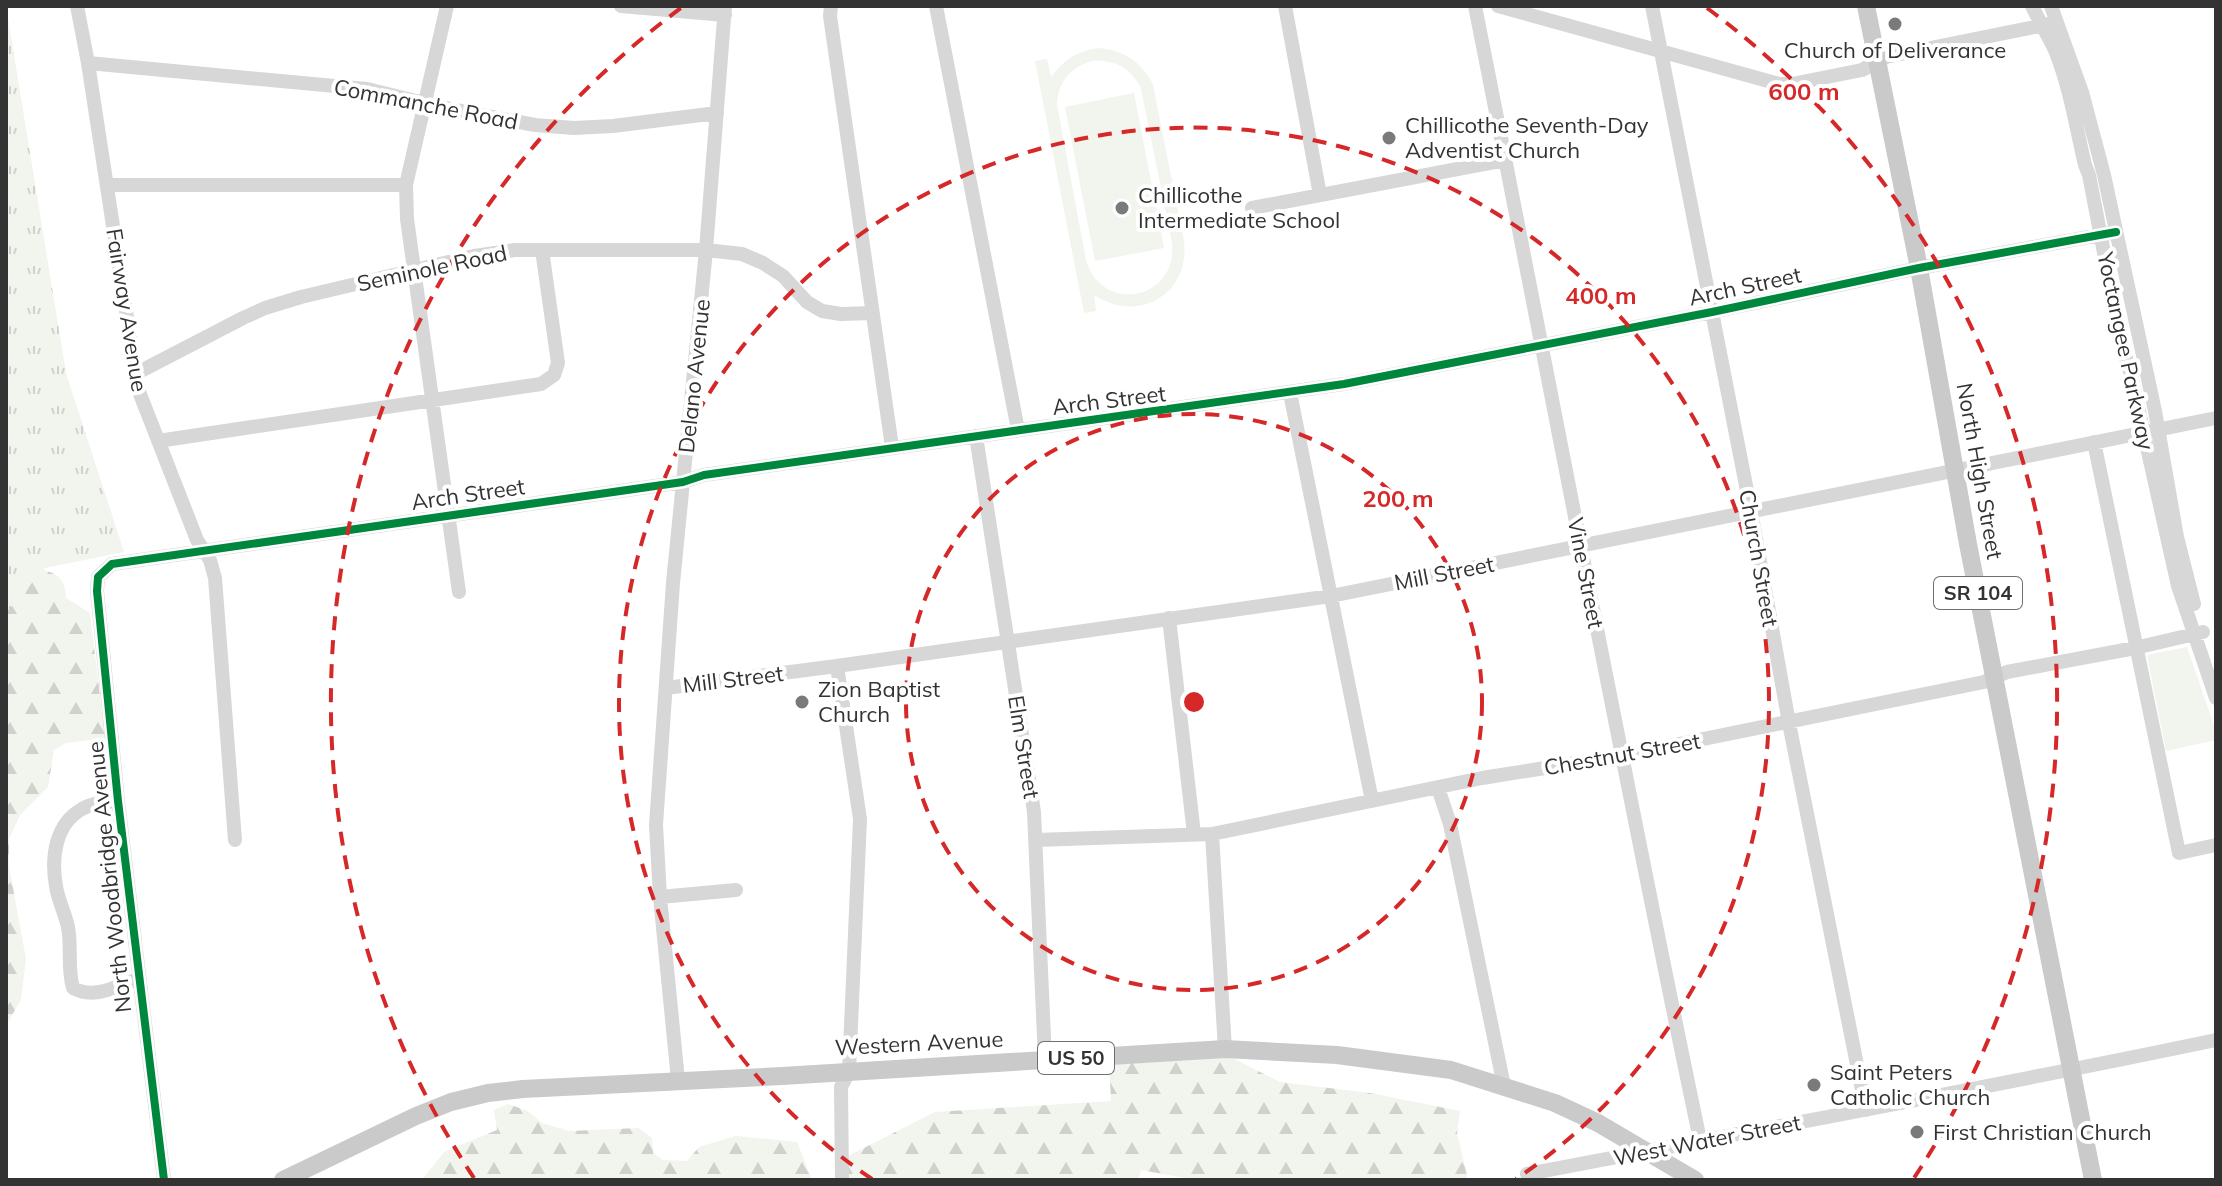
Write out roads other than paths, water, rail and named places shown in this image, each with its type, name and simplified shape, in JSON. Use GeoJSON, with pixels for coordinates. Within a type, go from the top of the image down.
{"type":"FeatureCollection","features":[{"type":"Feature","properties":{"kind":"main road","name":"North High Street"},"geometry":{"type":"LineString","coordinates":[[1866,6],[2093,1180]]}},
{"type":"Feature","properties":{"kind":"main road","name":"Western Avenue"},"geometry":{"type":"LineString","coordinates":[[283,1180],[416,1116],[451,1102],[488,1093],[1225,1049],[1337,1055],[1451,1070],[1555,1103],[1598,1123],[1695,1180]]}},
{"type":"Feature","properties":{"kind":"street","name":"Fairway Avenue"},"geometry":{"type":"LineString","coordinates":[[77,6],[135,374],[142,403],[215,578],[235,840]]}},
{"type":"Feature","properties":{"kind":"street"},"geometry":{"type":"LineString","coordinates":[[447,6],[406,185],[413,271],[459,592]]}},
{"type":"Feature","properties":{"kind":"street"},"geometry":{"type":"LineString","coordinates":[[621,6],[725,10]]}},
{"type":"Feature","properties":{"kind":"street"},"geometry":{"type":"LineString","coordinates":[[831,6],[835,56],[892,447]]}},
{"type":"Feature","properties":{"kind":"street"},"geometry":{"type":"LineString","coordinates":[[936,6],[1018,430]]}},
{"type":"Feature","properties":{"kind":"street"},"geometry":{"type":"LineString","coordinates":[[1285,6],[1320,195]]}},
{"type":"Feature","properties":{"kind":"street","name":"Vine Street"},"geometry":{"type":"LineString","coordinates":[[1475,6],[1582,545],[1620,756],[1700,1140]]}},
{"type":"Feature","properties":{"kind":"street"},"geometry":{"type":"LineString","coordinates":[[1498,6],[1779,84],[1862,70],[1886,57],[2057,22]]}},
{"type":"Feature","properties":{"kind":"street","name":"Church Street"},"geometry":{"type":"LineString","coordinates":[[1652,6],[1866,1110]]}},
{"type":"Feature","properties":{"kind":"street","name":"Yoctangee Parkway"},"geometry":{"type":"LineString","coordinates":[[2032,6],[2054,48],[2065,79],[2085,165],[2108,233]]}},
{"type":"Feature","properties":{"kind":"street","name":"Yoctangee Parkway"},"geometry":{"type":"LineString","coordinates":[[2051,6],[2082,92],[2095,140],[2122,346],[2151,431],[2178,586],[2216,670]]}},
{"type":"Feature","properties":{"kind":"street","name":"Delano Avenue"},"geometry":{"type":"LineString","coordinates":[[678,1080],[656,825],[725,10]]}},
{"type":"Feature","properties":{"kind":"street","name":"Commanche Road"},"geometry":{"type":"LineString","coordinates":[[88,63],[367,89],[507,121],[574,128],[717,113]]}},
{"type":"Feature","properties":{"kind":"street"},"geometry":{"type":"LineString","coordinates":[[1252,208],[1505,160]]}},
{"type":"Feature","properties":{"kind":"street"},"geometry":{"type":"LineString","coordinates":[[107,185],[406,185]]}},
{"type":"Feature","properties":{"kind":"street","name":"Arch Street"},"geometry":{"type":"LineString","coordinates":[[103,571],[112,564],[122,562],[683,482],[704,475],[892,447],[1290,393],[2108,233]]}},
{"type":"Feature","properties":{"kind":"street"},"geometry":{"type":"LineString","coordinates":[[158,441],[541,384],[554,375],[558,363],[542,250]]}},
{"type":"Feature","properties":{"kind":"street","name":"Seminole Road"},"geometry":{"type":"LineString","coordinates":[[135,374],[265,308],[496,252],[706,250],[742,254],[783,276],[807,302],[822,311],[872,313]]}},
{"type":"Feature","properties":{"kind":"street"},"geometry":{"type":"LineString","coordinates":[[1290,393],[1372,801]]}},
{"type":"Feature","properties":{"kind":"street","name":"Mill Street"},"geometry":{"type":"LineString","coordinates":[[666,688],[1331,596],[2216,418]]}},
{"type":"Feature","properties":{"kind":"street","name":"Elm Street"},"geometry":{"type":"LineString","coordinates":[[976,436],[1034,812],[1045,1060]]}},
{"type":"Feature","properties":{"kind":"street"},"geometry":{"type":"LineString","coordinates":[[2094,442],[2179,853],[2216,845]]}},
{"type":"Feature","properties":{"kind":"street","name":"North Woodbridge Avenue"},"geometry":{"type":"LineString","coordinates":[[103,571],[96,584],[138,979],[164,1180]]}},
{"type":"Feature","properties":{"kind":"street"},"geometry":{"type":"LineString","coordinates":[[1169,618],[1194,834]]}},
{"type":"Feature","properties":{"kind":"street","name":"Yoctangee Parkway"},"geometry":{"type":"LineString","coordinates":[[2199,634],[2216,698]]}},
{"type":"Feature","properties":{"kind":"street","name":"Chestnut Street"},"geometry":{"type":"LineString","coordinates":[[1036,840],[1212,834],[1438,788],[1789,723],[1984,682],[2007,672],[2199,634]]}},
{"type":"Feature","properties":{"kind":"street"},"geometry":{"type":"LineString","coordinates":[[837,666],[860,819],[849,1071],[841,1087],[842,1180]]}},
{"type":"Feature","properties":{"kind":"street"},"geometry":{"type":"LineString","coordinates":[[1438,788],[1450,824],[1504,1086]]}},
{"type":"Feature","properties":{"kind":"street"},"geometry":{"type":"LineString","coordinates":[[118,801],[82,809],[65,822],[54,858],[56,886],[68,926],[73,988],[82,993],[96,993],[138,979]]}},
{"type":"Feature","properties":{"kind":"street"},"geometry":{"type":"LineString","coordinates":[[1212,834],[1225,1049]]}},
{"type":"Feature","properties":{"kind":"street"},"geometry":{"type":"LineString","coordinates":[[660,897],[736,890]]}},
{"type":"Feature","properties":{"kind":"street","name":"West Water Street"},"geometry":{"type":"LineString","coordinates":[[1527,1174],[2216,1040]]}},
{"type":"Feature","properties":{"kind":"place","name":"Church of Deliverance"},"geometry":{"type":"Point","coordinates":[1895,24]}},
{"type":"Feature","properties":{"kind":"place","name":"Chillicothe Seventh-Day Adventist Church"},"geometry":{"type":"Point","coordinates":[1389,138]}},
{"type":"Feature","properties":{"kind":"place","name":"Chillicothe Intermediate School"},"geometry":{"type":"Point","coordinates":[1122,208]}},
{"type":"Feature","properties":{"kind":"place","name":"Zion Baptist Church"},"geometry":{"type":"Point","coordinates":[802,702]}},
{"type":"Feature","properties":{"kind":"place","name":"Saint Peters Catholic Church"},"geometry":{"type":"Point","coordinates":[1814,1085]}},
{"type":"Feature","properties":{"kind":"place","name":"First Christian Church"},"geometry":{"type":"Point","coordinates":[1917,1132]}}]}
